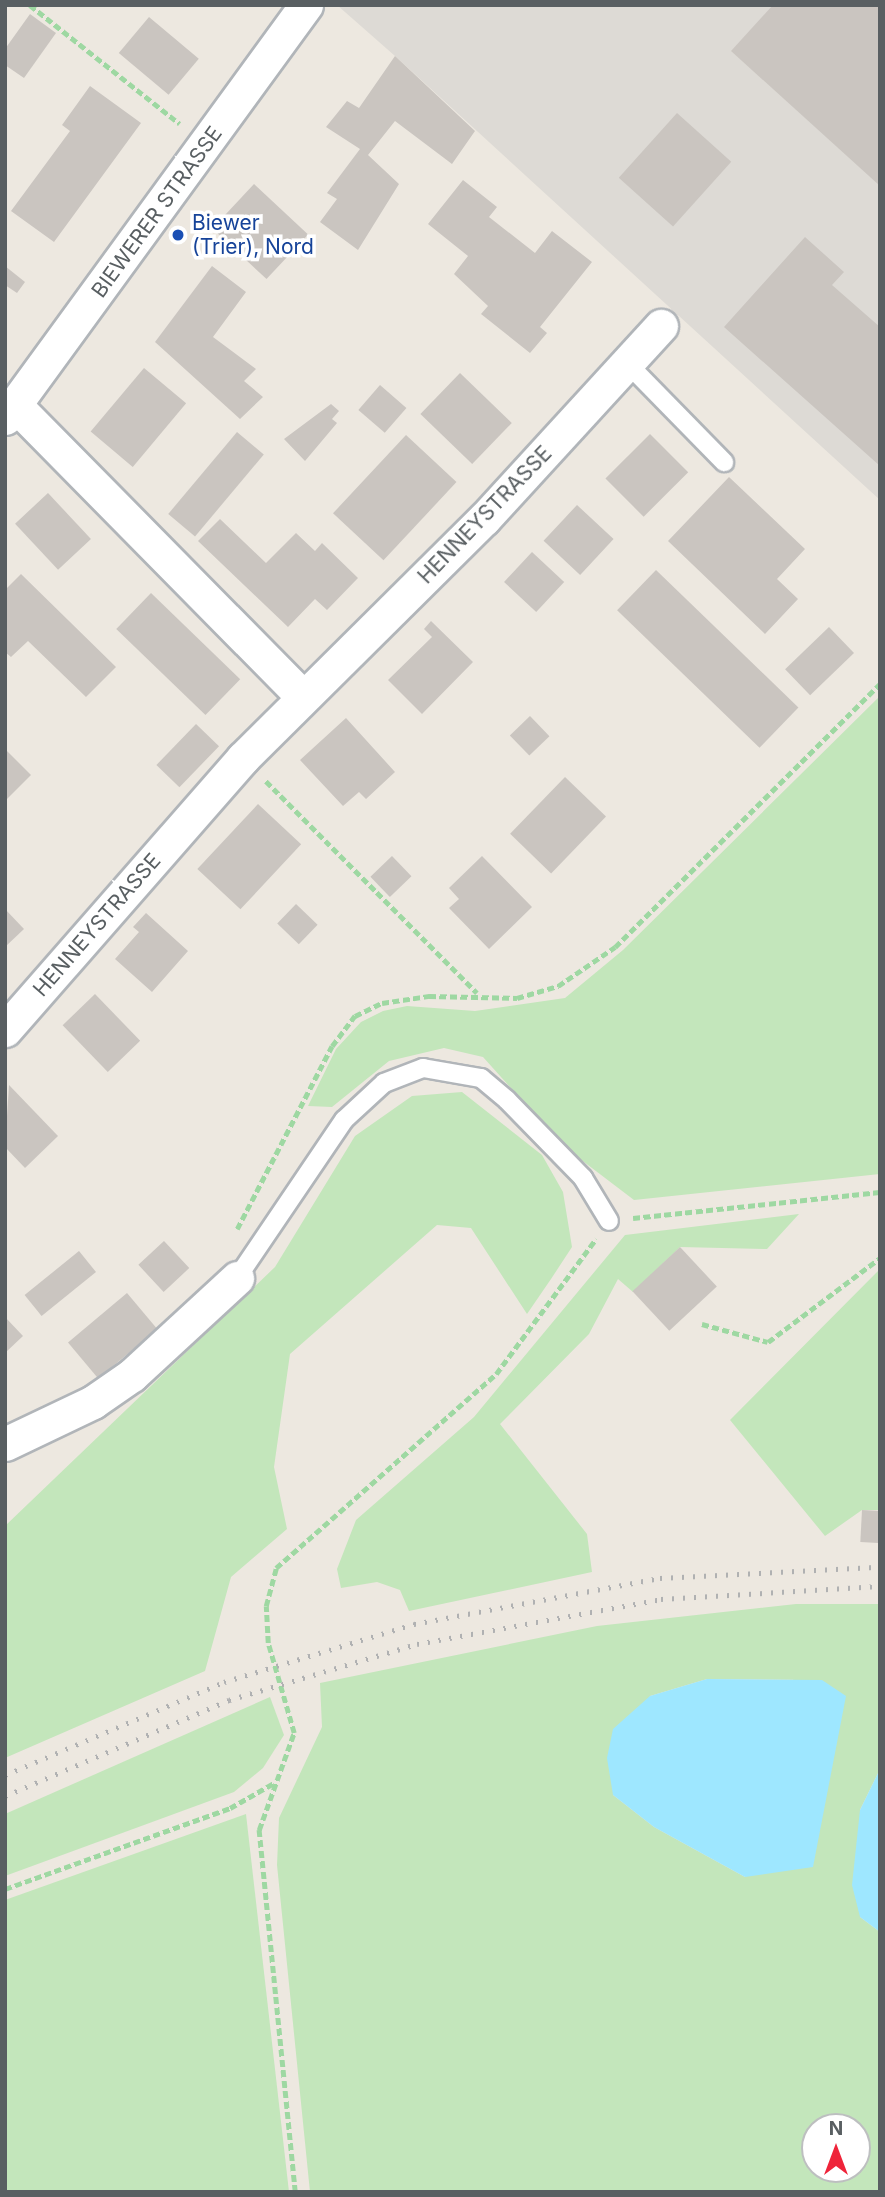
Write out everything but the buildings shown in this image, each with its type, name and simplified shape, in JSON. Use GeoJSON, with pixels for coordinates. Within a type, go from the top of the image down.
{"type":"FeatureCollection","features":[{"type":"Feature","properties":{"kind":"street","name":"BIEWERER STRASSE"},"geometry":{"type":"LineString","coordinates":[[10,411],[306,5]]}},
{"type":"Feature","properties":{"kind":"street","name":"HENNEYSTRASSE"},"geometry":{"type":"LineString","coordinates":[[5,1030],[243,758],[484,519],[661,326]]}},
{"type":"Feature","properties":{"kind":"street"},"geometry":{"type":"LineString","coordinates":[[10,411],[303,697]]}},
{"type":"Feature","properties":{"kind":"street"},"geometry":{"type":"LineString","coordinates":[[5,1444],[93,1402],[132,1375],[237,1278]]}},
{"type":"Feature","properties":{"kind":"lane"},"geometry":{"type":"LineString","coordinates":[[627,363],[724,462]]}},
{"type":"Feature","properties":{"kind":"lane"},"geometry":{"type":"LineString","coordinates":[[237,1278],[344,1120],[384,1083],[423,1068],[472,1075],[507,1100],[583,1178],[609,1221]]}},
{"type":"Feature","properties":{"kind":"path"},"geometry":{"type":"LineString","coordinates":[[30,5],[183,127]]}},
{"type":"Feature","properties":{"kind":"path"},"geometry":{"type":"LineString","coordinates":[[237,1278],[228,1263],[232,1240],[332,1046],[355,1016],[382,1003],[477,994],[517,998],[558,986],[615,947],[880,684]]}},
{"type":"Feature","properties":{"kind":"path"},"geometry":{"type":"LineString","coordinates":[[243,758],[477,994]]}},
{"type":"Feature","properties":{"kind":"path"},"geometry":{"type":"LineString","coordinates":[[295,2192],[259,1830],[294,1733],[268,1643],[266,1606],[276,1568],[496,1374],[609,1221],[880,1192]]}},
{"type":"Feature","properties":{"kind":"path"},"geometry":{"type":"LineString","coordinates":[[702,1324],[768,1342],[880,1258]]}},
{"type":"Feature","properties":{"kind":"path"},"geometry":{"type":"LineString","coordinates":[[5,1889],[230,1808],[274,1783]]}},
{"type":"Feature","properties":{"kind":"shaded area"},"geometry":{"type":"Polygon","coordinates":[[[337,5],[880,5],[880,500],[395,56],[337,5]]]}},
{"type":"Feature","properties":{"kind":"green space"},"geometry":{"type":"Polygon","coordinates":[[[880,696],[880,1174],[634,1200],[563,1146],[483,1057],[444,1048],[389,1061],[332,1107],[308,1106],[336,1049],[361,1022],[383,1011],[407,1006],[475,1011],[565,998],[623,950],[880,696]]]}},
{"type":"Feature","properties":{"kind":"green space"},"geometry":{"type":"Polygon","coordinates":[[[462,1092],[542,1155],[563,1192],[572,1247],[527,1314],[471,1228],[437,1225],[290,1354],[274,1467],[287,1529],[231,1577],[205,1671],[5,1758],[5,1526],[275,1267],[355,1136],[412,1096],[462,1092]]]}},
{"type":"Feature","properties":{"kind":"green space"},"geometry":{"type":"Polygon","coordinates":[[[799,1214],[767,1249],[680,1247],[633,1292],[618,1279],[589,1334],[500,1424],[587,1534],[592,1572],[409,1611],[400,1590],[377,1582],[341,1588],[337,1569],[356,1520],[474,1417],[625,1235],[799,1214]]]}},
{"type":"Feature","properties":{"kind":"green space"},"geometry":{"type":"Polygon","coordinates":[[[880,1269],[880,1510],[862,1510],[825,1536],[730,1420],[880,1269]]]}},
{"type":"Feature","properties":{"kind":"green space"},"geometry":{"type":"Polygon","coordinates":[[[796,1604],[880,1604],[880,1769],[860,1810],[860,1917],[880,1932],[880,2192],[310,2192],[277,1865],[279,1818],[322,1727],[320,1683],[597,1626],[796,1604]],[[707,1679],[650,1696],[613,1795],[654,1827],[745,1877],[822,1680],[707,1679]]]}},
{"type":"Feature","properties":{"kind":"green space"},"geometry":{"type":"Polygon","coordinates":[[[270,1697],[284,1735],[263,1768],[234,1792],[5,1876],[5,1814],[270,1697]]]}},
{"type":"Feature","properties":{"kind":"green space"},"geometry":{"type":"Polygon","coordinates":[[[246,1814],[289,2192],[5,2192],[5,1900],[246,1814]]]}},
{"type":"Feature","properties":{"kind":"water"},"geometry":{"type":"Polygon","coordinates":[[[707,1679],[822,1680],[846,1696],[813,1867],[745,1877],[654,1827],[613,1795],[607,1758],[613,1729],[650,1696],[707,1679]]]}},
{"type":"Feature","properties":{"kind":"water"},"geometry":{"type":"Polygon","coordinates":[[[880,1769],[880,1932],[860,1917],[852,1885],[860,1810],[880,1769]]]}},
{"type":"Feature","properties":{"kind":"railway"},"geometry":{"type":"LineString","coordinates":[[5,1775],[224,1682],[414,1624],[660,1578],[880,1567]]}},
{"type":"Feature","properties":{"kind":"railway"},"geometry":{"type":"LineString","coordinates":[[5,1796],[229,1700],[417,1644],[661,1599],[880,1586]]}},
{"type":"Feature","properties":{"kind":"place","name":"Biewer (Trier), Nord"},"geometry":{"type":"Point","coordinates":[178,235]}}]}
